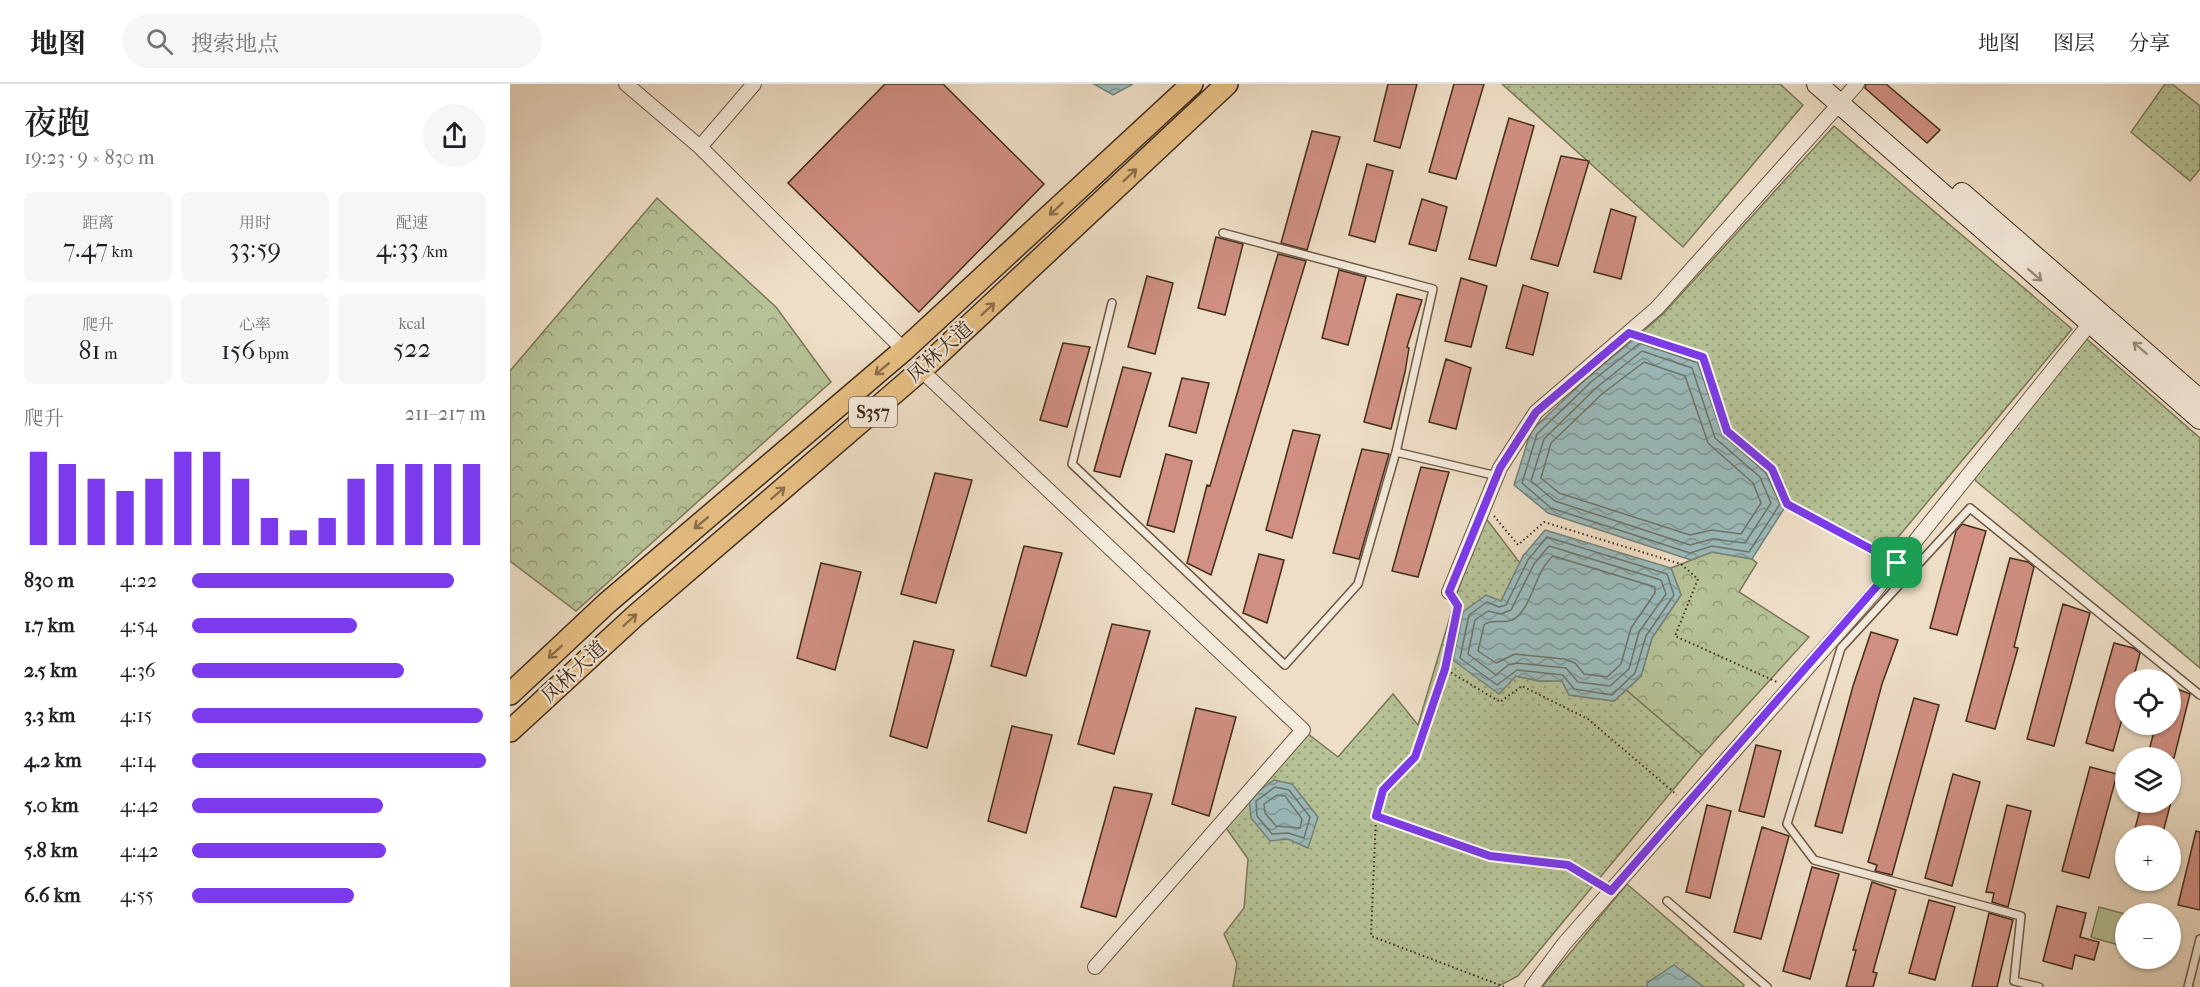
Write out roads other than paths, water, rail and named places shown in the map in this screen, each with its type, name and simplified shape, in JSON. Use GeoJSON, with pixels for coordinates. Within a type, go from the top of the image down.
{"type":"FeatureCollection","features":[{"type":"Feature","properties":{"kind":"main road","name":"凤林大道"},"geometry":{"type":"LineString","coordinates":[[510,694],[608,603],[904,350],[1192,84]]}},
{"type":"Feature","properties":{"kind":"main road","name":"凤林大道"},"geometry":{"type":"LineString","coordinates":[[510,731],[635,616],[921,370],[1227,84]]}},
{"type":"Feature","properties":{"kind":"main road"},"geometry":{"type":"LineString","coordinates":[[1817,84],[1845,91],[2095,317],[2200,418]]}},
{"type":"Feature","properties":{"kind":"main road"},"geometry":{"type":"LineString","coordinates":[[2095,317],[2200,400]]}},
{"type":"Feature","properties":{"kind":"street"},"geometry":{"type":"LineString","coordinates":[[626,84],[700,147],[904,350]]}},
{"type":"Feature","properties":{"kind":"street"},"geometry":{"type":"LineString","coordinates":[[700,147],[754,84]]}},
{"type":"Feature","properties":{"kind":"street"},"geometry":{"type":"LineString","coordinates":[[1449,592],[1497,476],[1536,412],[1657,308],[1845,91]]}},
{"type":"Feature","properties":{"kind":"street"},"geometry":{"type":"LineString","coordinates":[[1532,987],[1611,891],[1790,688],[1863,614],[1897,563],[2095,317]]}},
{"type":"Feature","properties":{"kind":"street"},"geometry":{"type":"LineString","coordinates":[[921,370],[1303,730],[1095,967]]}},
{"type":"Feature","properties":{"kind":"lane"},"geometry":{"type":"LineString","coordinates":[[1112,303],[1072,464],[1285,665],[1358,584],[1396,452],[1433,289],[1223,232]]}},
{"type":"Feature","properties":{"kind":"lane"},"geometry":{"type":"LineString","coordinates":[[1396,452],[1497,476]]}},
{"type":"Feature","properties":{"kind":"lane"},"geometry":{"type":"LineString","coordinates":[[2039,987],[2014,981],[2021,916],[1814,860],[1787,824],[1841,648],[1863,614],[1970,508],[2200,694]]}},
{"type":"Feature","properties":{"kind":"lane"},"geometry":{"type":"LineString","coordinates":[[1667,900],[1767,987]]}},
{"type":"Feature","properties":{"kind":"lane"},"geometry":{"type":"LineString","coordinates":[[2188,987],[2200,940]]}},
{"type":"Feature","properties":{"kind":"water"},"geometry":{"type":"Polygon","coordinates":[[[1094,84],[1133,84],[1113,95],[1094,84]]]}},
{"type":"Feature","properties":{"kind":"water"},"geometry":{"type":"Polygon","coordinates":[[[1638,336],[1703,357],[1727,431],[1772,469],[1787,504],[1752,559],[1712,552],[1691,560],[1548,513],[1514,485],[1531,431],[1587,378],[1638,336]]]}},
{"type":"Feature","properties":{"kind":"water"},"geometry":{"type":"Polygon","coordinates":[[[1545,530],[1671,568],[1681,595],[1652,638],[1641,676],[1614,701],[1569,695],[1562,681],[1539,681],[1516,676],[1499,694],[1453,660],[1463,612],[1486,595],[1501,601],[1523,556],[1545,530]]]}},
{"type":"Feature","properties":{"kind":"water"},"geometry":{"type":"Polygon","coordinates":[[[1274,780],[1292,784],[1318,817],[1308,848],[1288,839],[1270,841],[1251,818],[1249,798],[1274,780]]]}},
{"type":"Feature","properties":{"kind":"water"},"geometry":{"type":"Polygon","coordinates":[[[1674,965],[1704,987],[1647,987],[1647,983],[1674,965]]]}}]}
